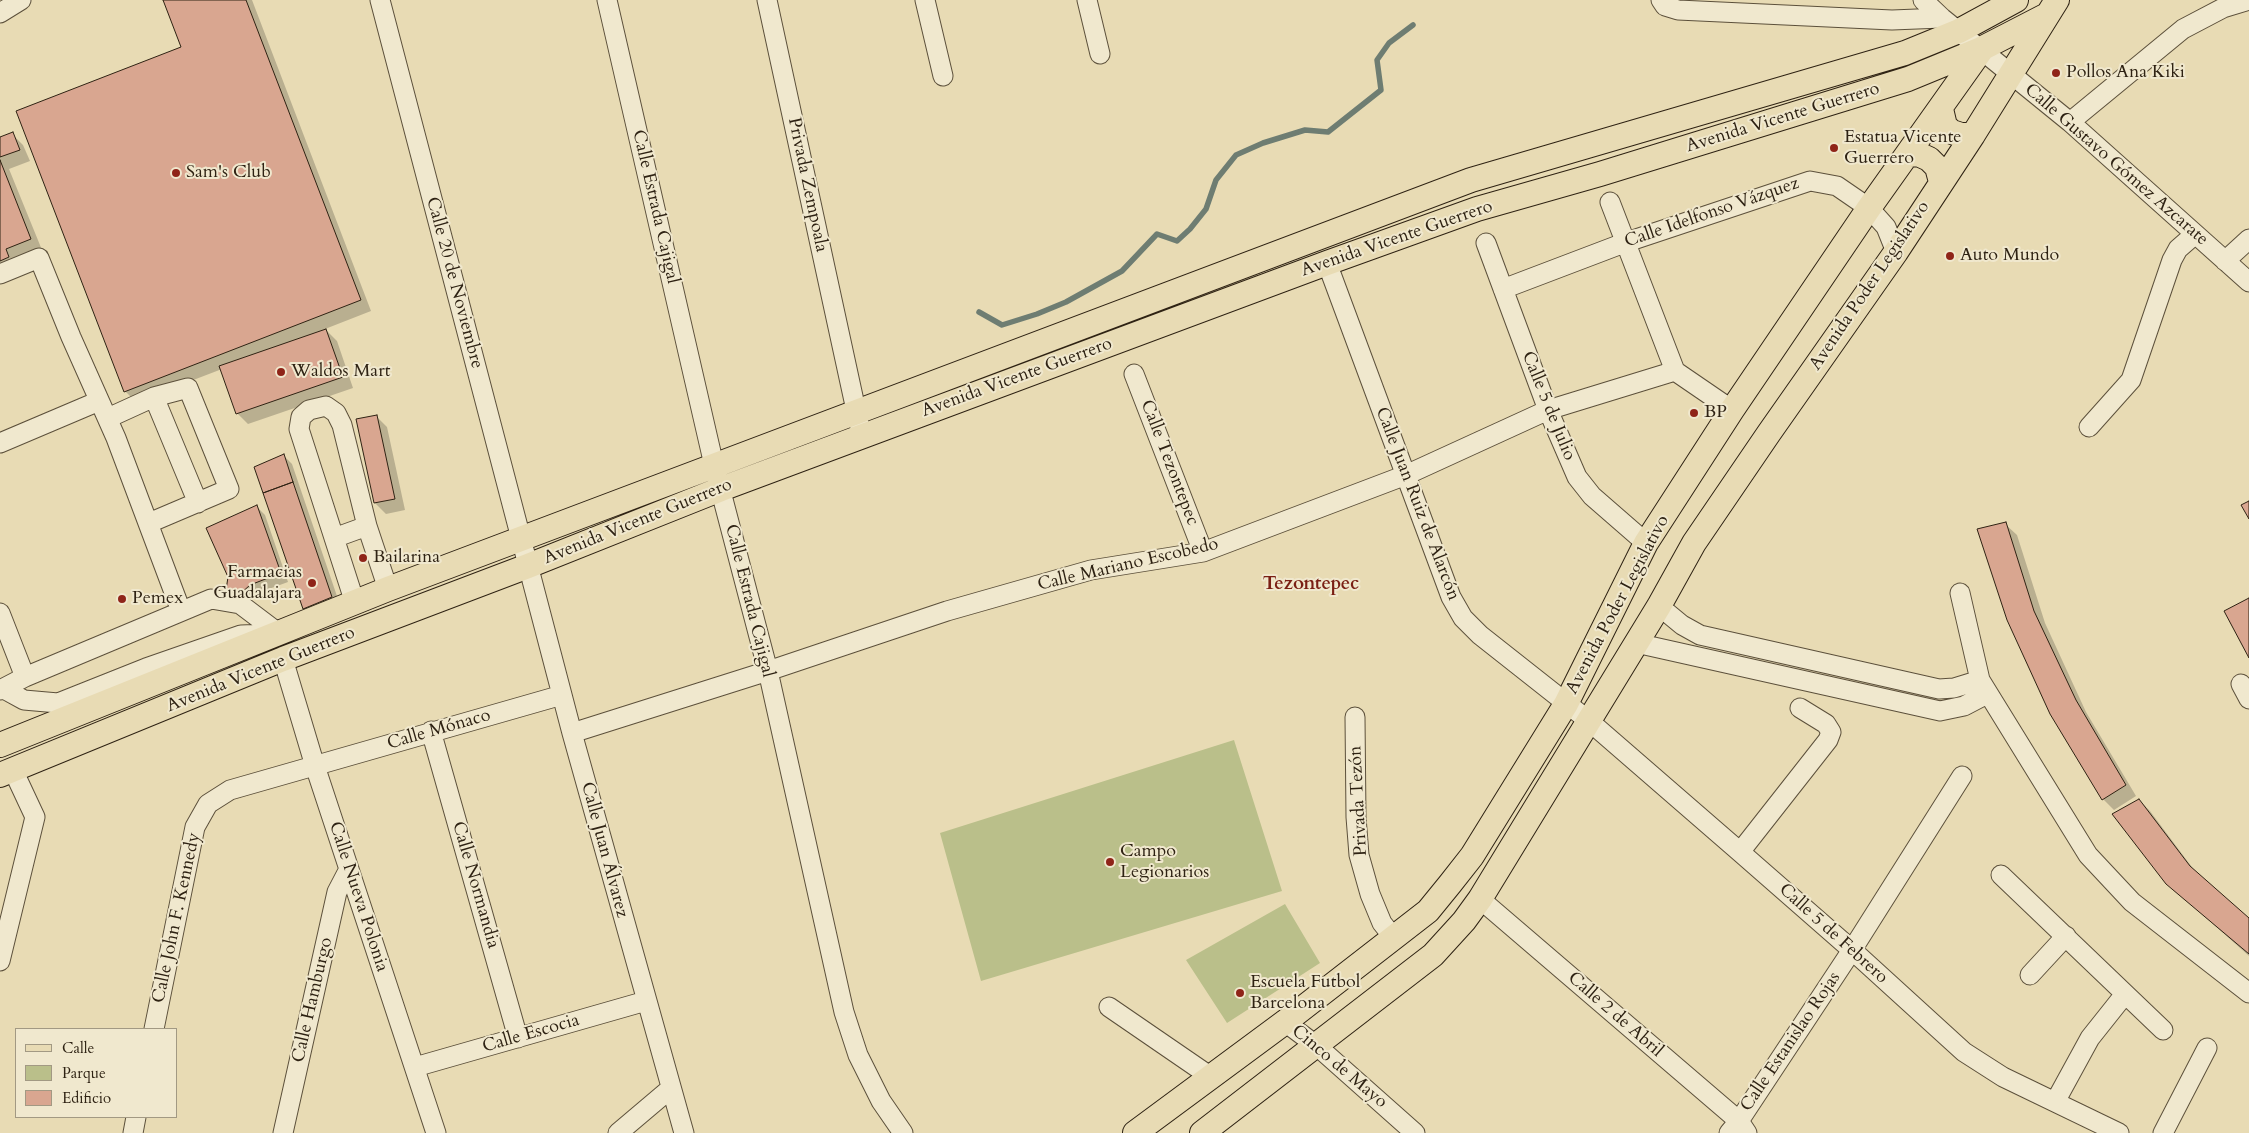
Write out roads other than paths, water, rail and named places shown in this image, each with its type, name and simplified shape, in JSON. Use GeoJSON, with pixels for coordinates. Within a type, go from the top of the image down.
{"type":"FeatureCollection","features":[{"type":"Feature","properties":{"kind":"main road","name":"Avenida Vicente Guerrero"},"geometry":{"type":"LineString","coordinates":[[0,745],[274,633],[388,589],[1470,180],[1905,53],[1950,24],[2016,0]]}},
{"type":"Feature","properties":{"kind":"main road","name":"Avenida Poder Legislativo"},"geometry":{"type":"LineString","coordinates":[[1135,1133],[1285,1022],[1428,911],[1472,856],[1566,704],[1646,543],[1732,410],[1869,208],[1982,49],[2020,0]]}},
{"type":"Feature","properties":{"kind":"main road","name":"Avenida Vicente Guerrero"},"geometry":{"type":"LineString","coordinates":[[6,773],[284,659],[528,566],[721,489],[1327,263],[1477,209],[1600,174],[1908,79],[1982,49],[2051,8]]}},
{"type":"Feature","properties":{"kind":"main road","name":"Avenida Poder Legislativo"},"geometry":{"type":"LineString","coordinates":[[1202,1133],[1433,955],[1464,921],[1480,899],[1705,528],[1896,252],[1973,135],[2051,8]]}},
{"type":"Feature","properties":{"kind":"main road"},"geometry":{"type":"LineString","coordinates":[[1941,109],[1945,126],[1952,132],[1961,135],[1973,135]]}},
{"type":"Feature","properties":{"kind":"main road"},"geometry":{"type":"LineString","coordinates":[[1907,155],[1918,154],[1929,159],[1936,167],[1941,182]]}},
{"type":"Feature","properties":{"kind":"street"},"geometry":{"type":"LineString","coordinates":[[0,13],[22,0]]}},
{"type":"Feature","properties":{"kind":"street","name":"Calle 20 de Noviembre"},"geometry":{"type":"LineString","coordinates":[[380,0],[528,566]]}},
{"type":"Feature","properties":{"kind":"street","name":"Calle Estrada Cajigal"},"geometry":{"type":"LineString","coordinates":[[606,0],[714,465],[768,671],[844,1012],[858,1055],[881,1101],[903,1133]]}},
{"type":"Feature","properties":{"kind":"street","name":"Privada Zempoala"},"geometry":{"type":"LineString","coordinates":[[767,0],[855,411],[862,436]]}},
{"type":"Feature","properties":{"kind":"street"},"geometry":{"type":"LineString","coordinates":[[925,0],[943,76]]}},
{"type":"Feature","properties":{"kind":"street"},"geometry":{"type":"LineString","coordinates":[[1087,0],[1100,54]]}},
{"type":"Feature","properties":{"kind":"street"},"geometry":{"type":"LineString","coordinates":[[1661,0],[1664,6],[1678,10],[1950,24]]}},
{"type":"Feature","properties":{"kind":"street","name":"Calle Gustavo Gómez Azcarate"},"geometry":{"type":"LineString","coordinates":[[1923,0],[2070,122],[2194,235],[2249,282]]}},
{"type":"Feature","properties":{"kind":"street"},"geometry":{"type":"LineString","coordinates":[[2070,122],[2183,29],[2223,8],[2249,0]]}},
{"type":"Feature","properties":{"kind":"street","name":"Calle Idelfonso Vázquez"},"geometry":{"type":"LineString","coordinates":[[1503,289],[1624,242],[1810,180],[1837,186],[1869,208],[1886,227],[1896,252]]}},
{"type":"Feature","properties":{"kind":"street"},"geometry":{"type":"LineString","coordinates":[[1610,202],[1675,370],[1732,410]]}},
{"type":"Feature","properties":{"kind":"street"},"geometry":{"type":"LineString","coordinates":[[2088,428],[2131,380],[2172,260],[2178,249],[2194,235]]}},
{"type":"Feature","properties":{"kind":"street"},"geometry":{"type":"LineString","coordinates":[[2224,261],[2249,240]]}},
{"type":"Feature","properties":{"kind":"street","name":"Calle 5 de Julio"},"geometry":{"type":"LineString","coordinates":[[1486,243],[1548,410],[1577,477],[1592,496],[1646,543]]}},
{"type":"Feature","properties":{"kind":"street"},"geometry":{"type":"LineString","coordinates":[[0,274],[39,258],[99,401],[108,418],[181,611]]}},
{"type":"Feature","properties":{"kind":"street","name":"Calle Juan Ruiz de Alarcón"},"geometry":{"type":"LineString","coordinates":[[1327,263],[1451,597],[1462,618],[1566,704]]}},
{"type":"Feature","properties":{"kind":"street","name":"Calle Mariano Escobedo"},"geometry":{"type":"LineString","coordinates":[[572,732],[768,671],[947,611],[1091,570],[1203,552],[1406,476],[1548,410],[1675,370]]}},
{"type":"Feature","properties":{"kind":"street","name":"Calle Tezontepec"},"geometry":{"type":"LineString","coordinates":[[1134,374],[1203,552]]}},
{"type":"Feature","properties":{"kind":"street"},"geometry":{"type":"LineString","coordinates":[[108,418],[154,397],[188,388],[229,489],[148,523]]}},
{"type":"Feature","properties":{"kind":"street"},"geometry":{"type":"LineString","coordinates":[[154,397],[198,503]]}},
{"type":"Feature","properties":{"kind":"street"},"geometry":{"type":"LineString","coordinates":[[0,443],[99,401]]}},
{"type":"Feature","properties":{"kind":"street"},"geometry":{"type":"LineString","coordinates":[[355,603],[299,429],[301,417],[309,410],[326,406],[336,413],[342,425],[367,526],[388,589]]}},
{"type":"Feature","properties":{"kind":"street"},"geometry":{"type":"LineString","coordinates":[[334,538],[367,526]]}},
{"type":"Feature","properties":{"kind":"street","name":"Calle Juan Álvarez"},"geometry":{"type":"LineString","coordinates":[[528,566],[670,1090],[684,1133]]}},
{"type":"Feature","properties":{"kind":"street"},"geometry":{"type":"LineString","coordinates":[[1960,593],[1983,687],[2088,855],[2132,902],[2249,993]]}},
{"type":"Feature","properties":{"kind":"street"},"geometry":{"type":"LineString","coordinates":[[2,690],[25,677],[211,599],[240,604],[274,633]]}},
{"type":"Feature","properties":{"kind":"street"},"geometry":{"type":"LineString","coordinates":[[1659,606],[1682,625],[1700,635],[1939,688],[1983,687]]}},
{"type":"Feature","properties":{"kind":"street"},"geometry":{"type":"LineString","coordinates":[[0,613],[25,677]]}},
{"type":"Feature","properties":{"kind":"street"},"geometry":{"type":"LineString","coordinates":[[2,690],[24,700],[58,703],[146,668],[241,635],[274,633]]}},
{"type":"Feature","properties":{"kind":"street"},"geometry":{"type":"LineString","coordinates":[[1636,643],[1940,711],[1964,706],[1983,687]]}},
{"type":"Feature","properties":{"kind":"street","name":"Calle Nueva Polonia"},"geometry":{"type":"LineString","coordinates":[[284,659],[315,766],[436,1133]]}},
{"type":"Feature","properties":{"kind":"street","name":"Calle Mónaco"},"geometry":{"type":"LineString","coordinates":[[315,766],[431,731],[562,695]]}},
{"type":"Feature","properties":{"kind":"street","name":"Calle 5 de Febrero"},"geometry":{"type":"LineString","coordinates":[[1566,704],[1589,721],[1740,852],[1964,1052],[2004,1077],[2119,1133]]}},
{"type":"Feature","properties":{"kind":"street"},"geometry":{"type":"LineString","coordinates":[[1740,852],[1828,740],[1831,732],[1826,724],[1800,708]]}},
{"type":"Feature","properties":{"kind":"street","name":"Privada Tezón"},"geometry":{"type":"LineString","coordinates":[[1355,717],[1356,817],[1359,856],[1370,894],[1382,923],[1394,938]]}},
{"type":"Feature","properties":{"kind":"street","name":"Calle Normandia"},"geometry":{"type":"LineString","coordinates":[[431,731],[518,1038]]}},
{"type":"Feature","properties":{"kind":"street","name":"Calle John F. Kennedy"},"geometry":{"type":"LineString","coordinates":[[154,1028],[195,827],[208,804],[230,790],[315,766]]}},
{"type":"Feature","properties":{"kind":"street"},"geometry":{"type":"LineString","coordinates":[[0,962],[35,817],[6,773]]}},
{"type":"Feature","properties":{"kind":"street","name":"Calle Estanislao Rojas"},"geometry":{"type":"LineString","coordinates":[[1738,1129],[1962,776]]}},
{"type":"Feature","properties":{"kind":"street","name":"Calle Hamburgo"},"geometry":{"type":"LineString","coordinates":[[283,1133],[337,892],[349,869]]}},
{"type":"Feature","properties":{"kind":"street"},"geometry":{"type":"LineString","coordinates":[[2001,874],[2163,1030]]}},
{"type":"Feature","properties":{"kind":"street","name":"Calle 2 de Abril"},"geometry":{"type":"LineString","coordinates":[[1480,899],[1738,1129]]}},
{"type":"Feature","properties":{"kind":"street"},"geometry":{"type":"LineString","coordinates":[[2030,975],[2066,936]]}},
{"type":"Feature","properties":{"kind":"street"},"geometry":{"type":"LineString","coordinates":[[2054,1102],[2090,1038],[2125,994]]}},
{"type":"Feature","properties":{"kind":"street","name":"Calle Escocia"},"geometry":{"type":"LineString","coordinates":[[415,1067],[646,1001]]}},
{"type":"Feature","properties":{"kind":"street"},"geometry":{"type":"LineString","coordinates":[[1109,1007],[1210,1077]]}},
{"type":"Feature","properties":{"kind":"street","name":"Cinco de Mayo"},"geometry":{"type":"LineString","coordinates":[[1285,1022],[1317,1046],[1415,1133]]}},
{"type":"Feature","properties":{"kind":"street"},"geometry":{"type":"LineString","coordinates":[[2163,1133],[2207,1048]]}},
{"type":"Feature","properties":{"kind":"street"},"geometry":{"type":"LineString","coordinates":[[618,1133],[670,1090]]}},
{"type":"Feature","properties":{"kind":"street"},"geometry":{"type":"LineString","coordinates":[[133,1133],[136,1118]]}},
{"type":"Feature","properties":{"kind":"waterway"},"geometry":{"type":"LineString","coordinates":[[979,312],[1002,325],[1037,314],[1066,302],[1122,271],[1157,234],[1177,241],[1190,229],[1206,209],[1216,180],[1236,155],[1263,143],[1305,130],[1328,132],[1381,90],[1377,60],[1389,43],[1413,25]]}},
{"type":"Feature","properties":{"kind":"place","name":"Pollos Ana Kiki"},"geometry":{"type":"Point","coordinates":[2056,73]}},
{"type":"Feature","properties":{"kind":"place","name":"Estatua Vicente Guerrero"},"geometry":{"type":"Point","coordinates":[1834,148]}},
{"type":"Feature","properties":{"kind":"place","name":"Sam's Club"},"geometry":{"type":"Point","coordinates":[176,173]}},
{"type":"Feature","properties":{"kind":"place","name":"Auto Mundo"},"geometry":{"type":"Point","coordinates":[1950,256]}},
{"type":"Feature","properties":{"kind":"place","name":"Waldos Mart"},"geometry":{"type":"Point","coordinates":[281,372]}},
{"type":"Feature","properties":{"kind":"place","name":"BP"},"geometry":{"type":"Point","coordinates":[1694,413]}},
{"type":"Feature","properties":{"kind":"place","name":"Bailarina"},"geometry":{"type":"Point","coordinates":[363,558]}},
{"type":"Feature","properties":{"kind":"place","name":"Farmacias Guadalajara"},"geometry":{"type":"Point","coordinates":[312,583]}},
{"type":"Feature","properties":{"kind":"place","name":"Pemex"},"geometry":{"type":"Point","coordinates":[122,599]}},
{"type":"Feature","properties":{"kind":"place","name":"Campo Legionarios"},"geometry":{"type":"Point","coordinates":[1110,862]}},
{"type":"Feature","properties":{"kind":"place","name":"Escuela Futbol Barcelona"},"geometry":{"type":"Point","coordinates":[1240,993]}},
{"type":"Feature","properties":{"kind":"district","name":"Tezontepec"},"geometry":{"type":"Point","coordinates":[1311,585]}}]}
